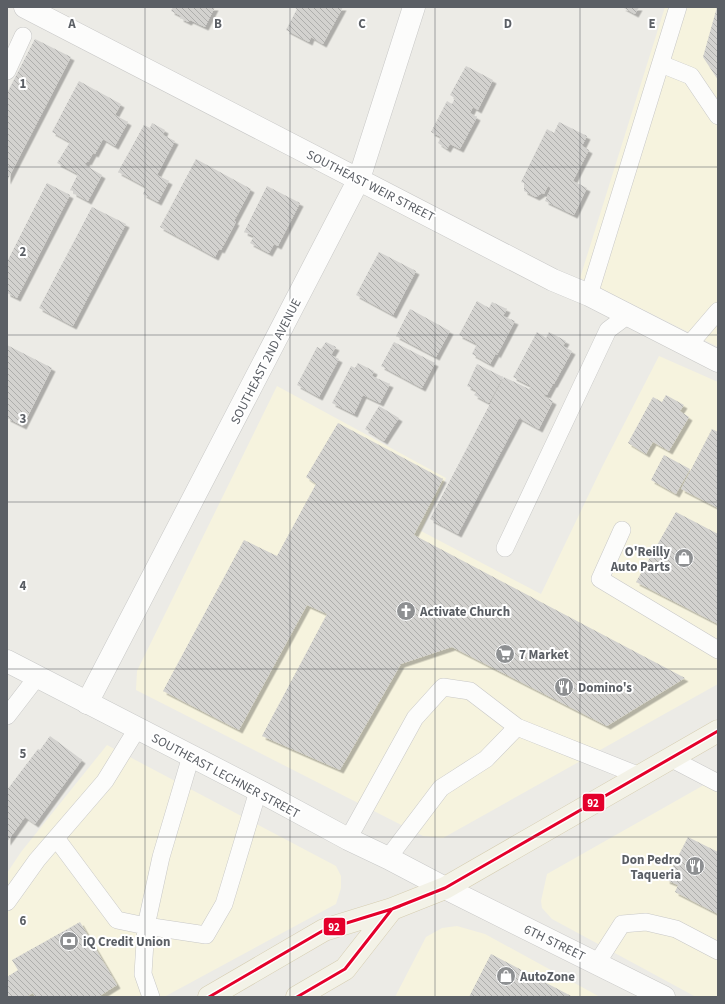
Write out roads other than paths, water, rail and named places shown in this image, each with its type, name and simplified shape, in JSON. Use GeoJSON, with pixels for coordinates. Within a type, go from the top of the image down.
{"type":"FeatureCollection","features":[{"type":"Feature","properties":{"kind":"main road"},"geometry":{"type":"LineString","coordinates":[[209,997],[324,930],[392,909],[445,888],[718,731]]}},
{"type":"Feature","properties":{"kind":"main road"},"geometry":{"type":"LineString","coordinates":[[297,997],[345,970],[392,909]]}},
{"type":"Feature","properties":{"kind":"street","name":"SOUTHEAST WEIR STREET"},"geometry":{"type":"LineString","coordinates":[[25,7],[553,280],[589,295],[718,361]]}},
{"type":"Feature","properties":{"kind":"street","name":"SOUTHEAST 2ND AVENUE"},"geometry":{"type":"LineString","coordinates":[[87,703],[359,179],[414,7]]}},
{"type":"Feature","properties":{"kind":"street","name":"SOUTHEAST LECHNER STREET"},"geometry":{"type":"LineString","coordinates":[[7,661],[258,791],[348,840],[388,858],[445,888]]}},
{"type":"Feature","properties":{"kind":"street","name":"6TH STREET"},"geometry":{"type":"LineString","coordinates":[[445,888],[664,997]]}},
{"type":"Feature","properties":{"kind":"lane"},"geometry":{"type":"LineString","coordinates":[[589,295],[678,7]]}},
{"type":"Feature","properties":{"kind":"lane"},"geometry":{"type":"LineString","coordinates":[[7,71],[23,36]]}},
{"type":"Feature","properties":{"kind":"lane"},"geometry":{"type":"LineString","coordinates":[[660,64],[691,76],[718,116]]}},
{"type":"Feature","properties":{"kind":"lane"},"geometry":{"type":"LineString","coordinates":[[688,346],[718,311]]}},
{"type":"Feature","properties":{"kind":"lane"},"geometry":{"type":"LineString","coordinates":[[505,548],[608,330],[628,315]]}},
{"type":"Feature","properties":{"kind":"lane"},"geometry":{"type":"LineString","coordinates":[[622,530],[600,579],[718,650]]}},
{"type":"Feature","properties":{"kind":"lane"},"geometry":{"type":"LineString","coordinates":[[7,716],[37,677]]}},
{"type":"Feature","properties":{"kind":"lane"},"geometry":{"type":"LineString","coordinates":[[348,840],[414,718],[443,688],[470,691],[517,727],[640,776]]}},
{"type":"Feature","properties":{"kind":"lane"},"geometry":{"type":"LineString","coordinates":[[388,858],[441,788],[486,759],[517,727]]}},
{"type":"Feature","properties":{"kind":"lane"},"geometry":{"type":"LineString","coordinates":[[7,902],[37,860],[105,781],[137,728]]}},
{"type":"Feature","properties":{"kind":"lane"},"geometry":{"type":"LineString","coordinates":[[146,995],[143,974],[146,926],[161,857],[191,756]]}},
{"type":"Feature","properties":{"kind":"lane"},"geometry":{"type":"LineString","coordinates":[[670,758],[718,783]]}},
{"type":"Feature","properties":{"kind":"lane"},"geometry":{"type":"LineString","coordinates":[[56,838],[117,920],[206,935],[224,904],[258,791]]}},
{"type":"Feature","properties":{"kind":"lane"},"geometry":{"type":"LineString","coordinates":[[597,963],[622,924],[646,922],[676,929],[718,951]]}},
{"type":"Feature","properties":{"kind":"place","name":"O'Reilly Auto Parts"},"geometry":{"type":"Point","coordinates":[684,558]}},
{"type":"Feature","properties":{"kind":"place","name":"Activate Church"},"geometry":{"type":"Point","coordinates":[406,611]}},
{"type":"Feature","properties":{"kind":"place","name":"7 Market"},"geometry":{"type":"Point","coordinates":[505,654]}},
{"type":"Feature","properties":{"kind":"place","name":"Domino's"},"geometry":{"type":"Point","coordinates":[564,687]}},
{"type":"Feature","properties":{"kind":"place","name":"Don Pedro Taqueria"},"geometry":{"type":"Point","coordinates":[695,866]}},
{"type":"Feature","properties":{"kind":"place","name":"iQ Credit Union"},"geometry":{"type":"Point","coordinates":[69,941]}},
{"type":"Feature","properties":{"kind":"place","name":"AutoZone"},"geometry":{"type":"Point","coordinates":[506,976]}}]}
